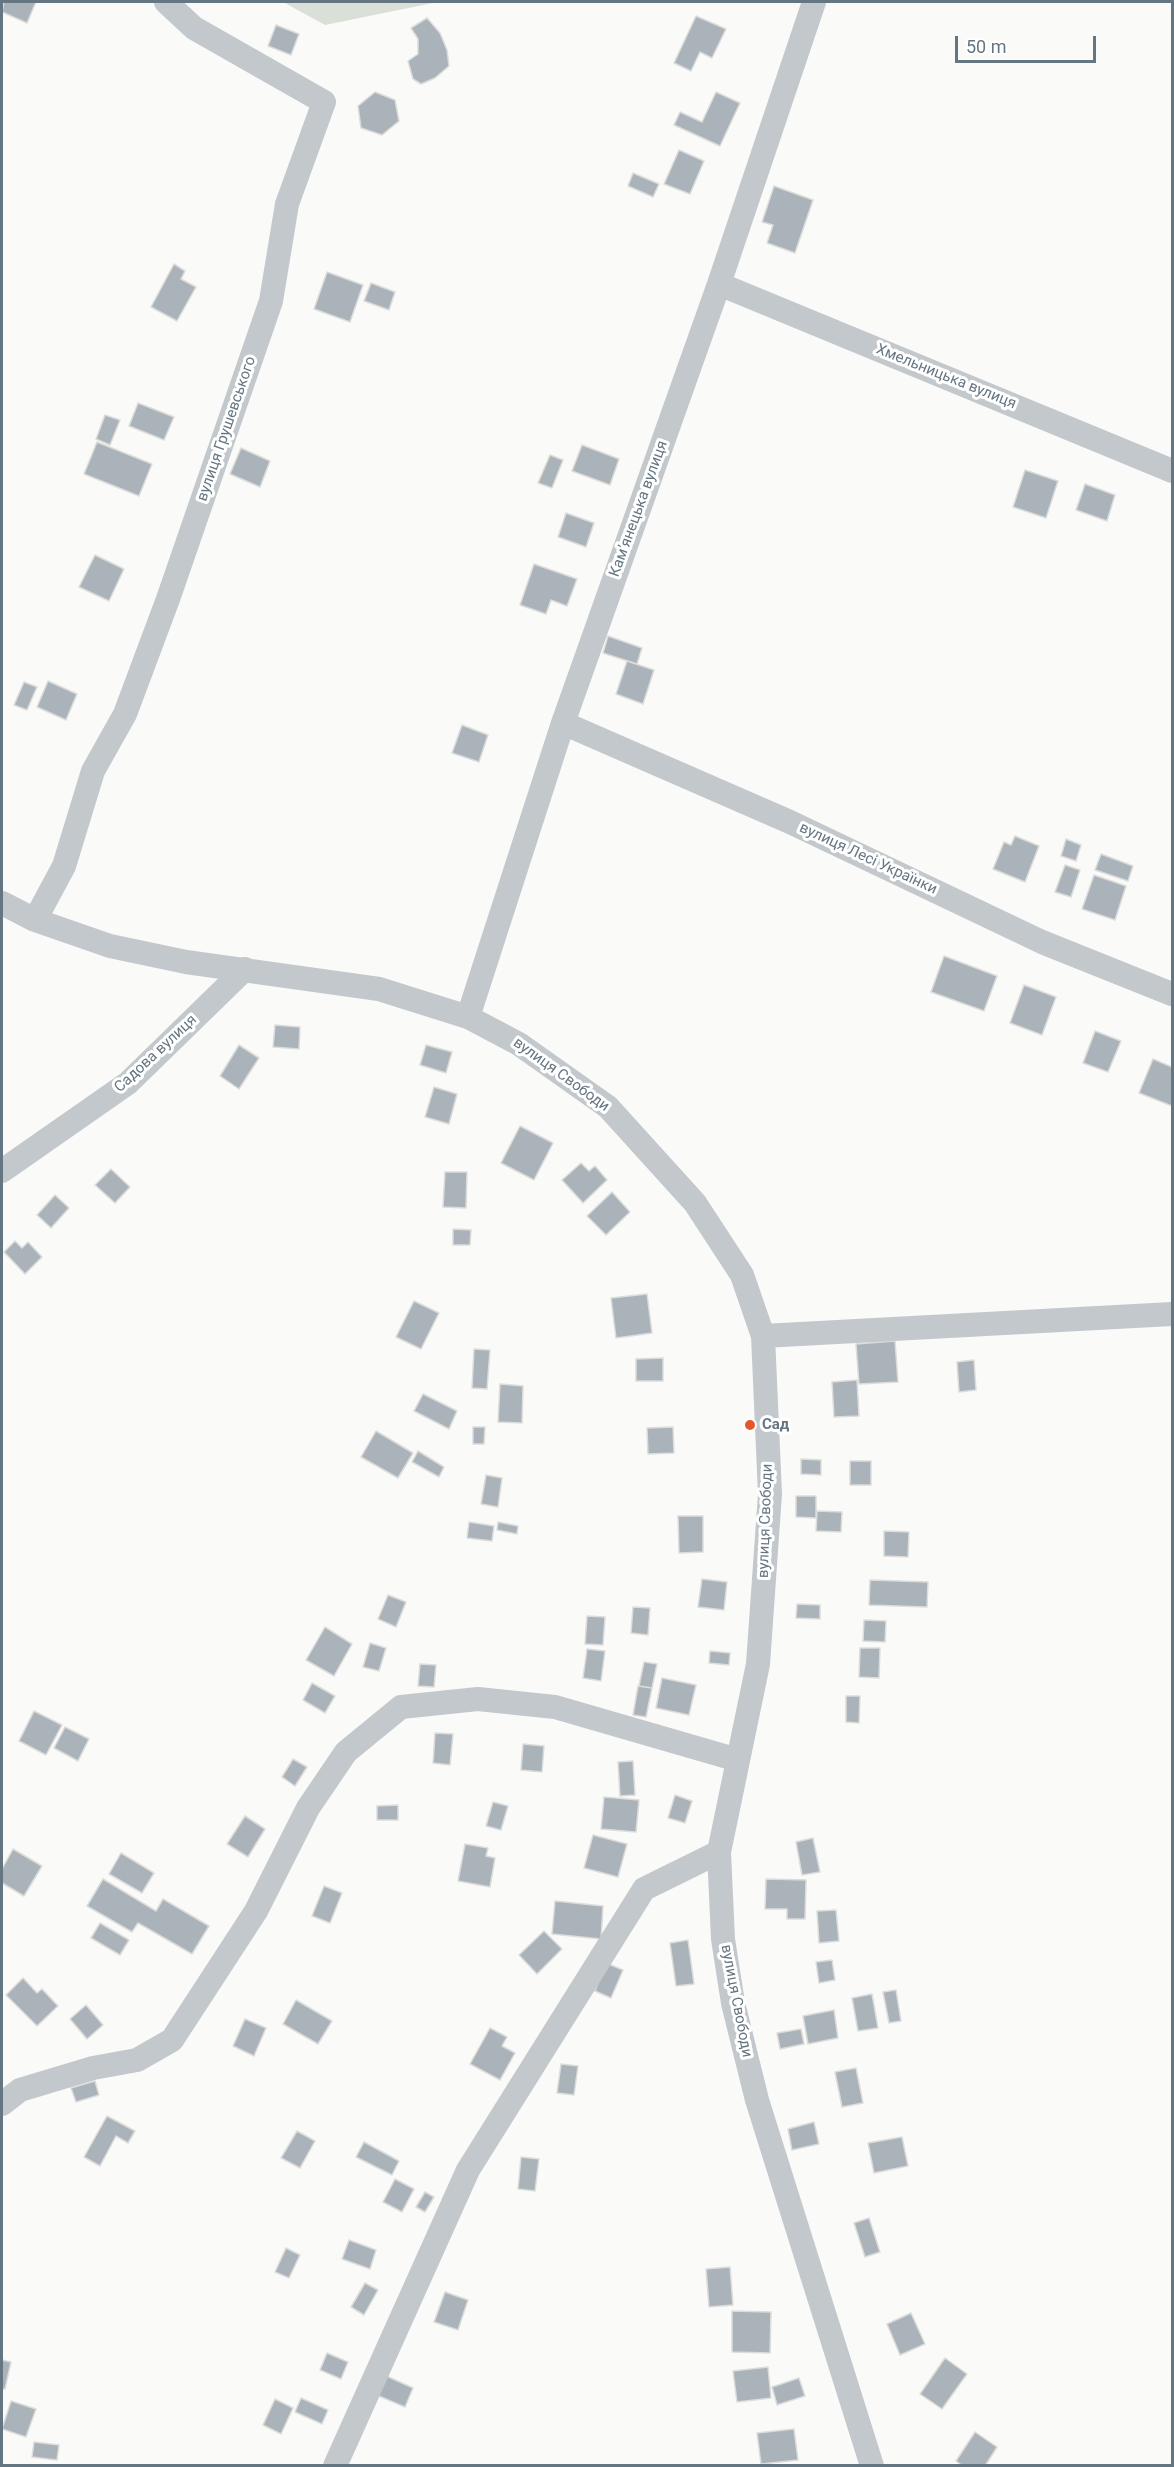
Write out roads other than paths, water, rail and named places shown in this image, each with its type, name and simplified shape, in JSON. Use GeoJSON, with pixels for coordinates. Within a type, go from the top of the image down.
{"type":"FeatureCollection","features":[{"type":"Feature","properties":{"kind":"street","name":"вулиця Грушевського"},"geometry":{"type":"LineString","coordinates":[[35,920],[64,866],[93,771],[125,714],[168,599],[271,301],[287,204],[324,102],[194,28],[166,2]]}},
{"type":"Feature","properties":{"kind":"street","name":"Камʼянецька вулиця"},"geometry":{"type":"LineString","coordinates":[[468,1017],[563,723],[719,284],[814,2]]}},
{"type":"Feature","properties":{"kind":"street","name":"Хмельницька вулиця"},"geometry":{"type":"LineString","coordinates":[[719,284],[1173,471]]}},
{"type":"Feature","properties":{"kind":"street","name":"вулиця Лесі Українки"},"geometry":{"type":"LineString","coordinates":[[563,723],[790,822],[1042,942],[1173,994]]}},
{"type":"Feature","properties":{"kind":"street","name":"вулиця Свободи"},"geometry":{"type":"LineString","coordinates":[[2,903],[35,920],[110,946],[186,962],[379,989],[468,1017],[519,1044],[608,1107],[695,1203],[742,1275],[763,1336],[770,1494],[758,1664],[719,1852],[723,1939],[734,2002],[757,2100],[872,2466]]}},
{"type":"Feature","properties":{"kind":"street","name":"Садова вулиця"},"geometry":{"type":"LineString","coordinates":[[2,1172],[128,1083],[245,969]]}},
{"type":"Feature","properties":{"kind":"street"},"geometry":{"type":"LineString","coordinates":[[763,1336],[1173,1314]]}},
{"type":"Feature","properties":{"kind":"street"},"geometry":{"type":"LineString","coordinates":[[2,2104],[20,2090],[93,2068],[137,2060],[172,2040],[256,1911],[308,1808],[346,1752],[401,1707],[478,1699],[555,1707],[738,1760]]}},
{"type":"Feature","properties":{"kind":"street"},"geometry":{"type":"LineString","coordinates":[[335,2466],[468,2170],[644,1889],[719,1852]]}},
{"type":"Feature","properties":{"kind":"place","name":"Сад"},"geometry":{"type":"Point","coordinates":[750,1425]}}]}
